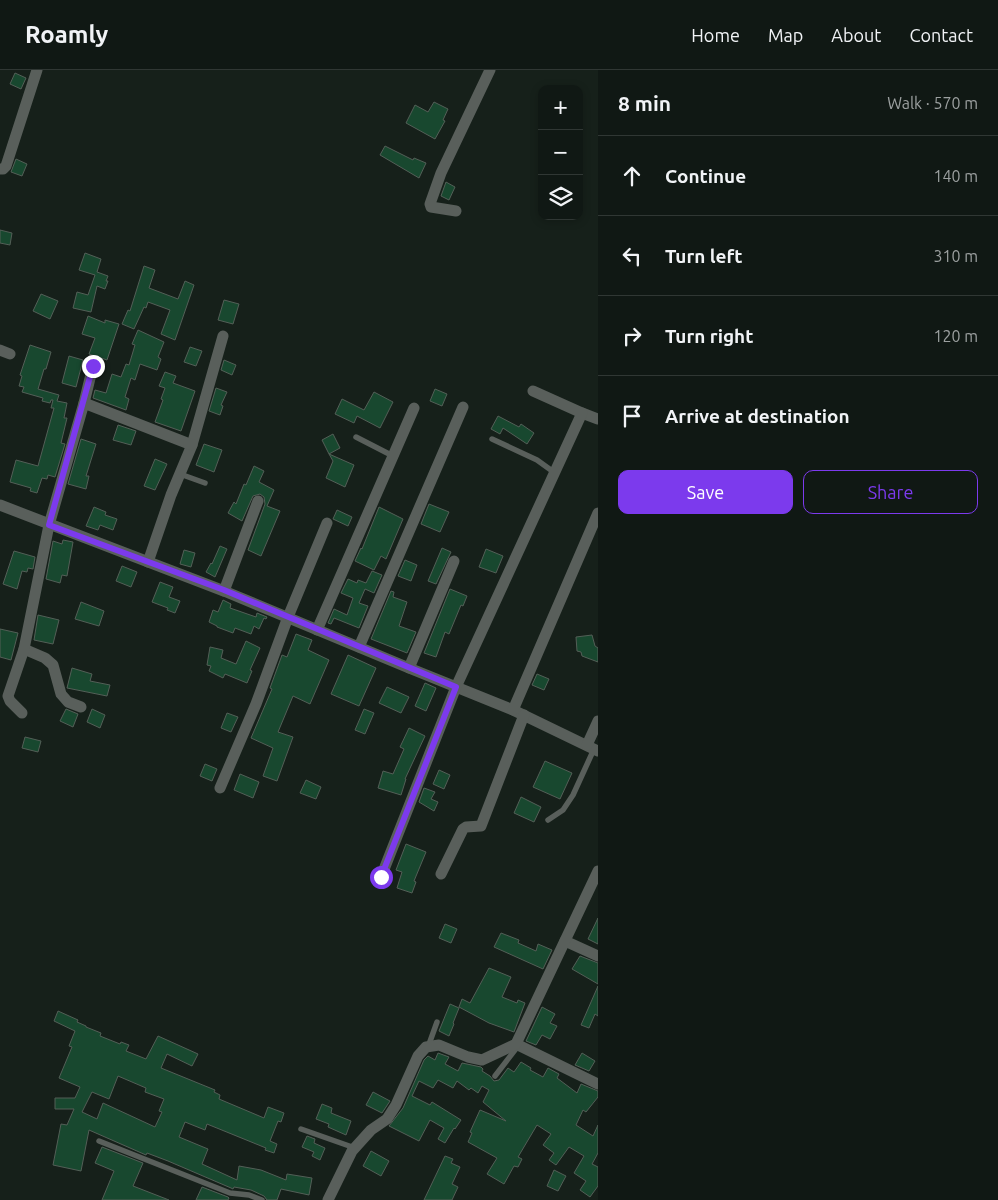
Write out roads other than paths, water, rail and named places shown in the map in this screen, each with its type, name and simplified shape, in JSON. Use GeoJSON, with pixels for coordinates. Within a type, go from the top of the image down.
{"type":"FeatureCollection","features":[{"type":"Feature","properties":{"kind":"street"},"geometry":{"type":"LineString","coordinates":[[0,168],[3,169],[6,166],[37,70]]}},
{"type":"Feature","properties":{"kind":"street"},"geometry":{"type":"LineString","coordinates":[[456,211],[431,207],[430,204],[441,173],[490,70]]}},
{"type":"Feature","properties":{"kind":"street"},"geometry":{"type":"LineString","coordinates":[[148,562],[171,495],[192,445],[223,336]]}},
{"type":"Feature","properties":{"kind":"street"},"geometry":{"type":"LineString","coordinates":[[22,713],[10,702],[8,696],[24,649],[49,525],[93,366]]}},
{"type":"Feature","properties":{"kind":"street"},"geometry":{"type":"LineString","coordinates":[[533,391],[598,419]]}},
{"type":"Feature","properties":{"kind":"street"},"geometry":{"type":"LineString","coordinates":[[84,403],[192,445]]}},
{"type":"Feature","properties":{"kind":"street"},"geometry":{"type":"LineString","coordinates":[[359,647],[463,407]]}},
{"type":"Feature","properties":{"kind":"street"},"geometry":{"type":"LineString","coordinates":[[317,630],[414,408]]}},
{"type":"Feature","properties":{"kind":"street"},"geometry":{"type":"LineString","coordinates":[[381,877],[456,687],[582,413]]}},
{"type":"Feature","properties":{"kind":"street"},"geometry":{"type":"LineString","coordinates":[[224,590],[258,501]]}},
{"type":"Feature","properties":{"kind":"street"},"geometry":{"type":"LineString","coordinates":[[0,505],[224,590],[513,710],[593,748],[598,721]]}},
{"type":"Feature","properties":{"kind":"street"},"geometry":{"type":"LineString","coordinates":[[513,710],[598,513]]}},
{"type":"Feature","properties":{"kind":"street"},"geometry":{"type":"LineString","coordinates":[[220,788],[256,704],[288,618],[328,523]]}},
{"type":"Feature","properties":{"kind":"street"},"geometry":{"type":"LineString","coordinates":[[409,668],[454,561]]}},
{"type":"Feature","properties":{"kind":"street"},"geometry":{"type":"LineString","coordinates":[[24,649],[46,658],[53,665],[61,694],[68,702],[81,708]]}},
{"type":"Feature","properties":{"kind":"street"},"geometry":{"type":"LineString","coordinates":[[441,874],[463,829],[481,826],[524,715]]}},
{"type":"Feature","properties":{"kind":"street"},"geometry":{"type":"LineString","coordinates":[[328,1200],[355,1148],[371,1130],[387,1119],[396,1105],[418,1056],[428,1047],[439,1045],[468,1057],[482,1060],[517,1045],[598,871]]}},
{"type":"Feature","properties":{"kind":"street"},"geometry":{"type":"LineString","coordinates":[[566,941],[598,956]]}},
{"type":"Feature","properties":{"kind":"street"},"geometry":{"type":"LineString","coordinates":[[517,1045],[598,1084]]}},
{"type":"Feature","properties":{"kind":"lane"},"geometry":{"type":"LineString","coordinates":[[356,437],[393,456]]}},
{"type":"Feature","properties":{"kind":"lane"},"geometry":{"type":"LineString","coordinates":[[492,439],[537,460],[555,473]]}},
{"type":"Feature","properties":{"kind":"lane"},"geometry":{"type":"LineString","coordinates":[[180,474],[205,483]]}},
{"type":"Feature","properties":{"kind":"lane"},"geometry":{"type":"LineString","coordinates":[[548,820],[563,810],[573,795],[593,748]]}},
{"type":"Feature","properties":{"kind":"lane"},"geometry":{"type":"LineString","coordinates":[[428,1047],[437,1022]]}},
{"type":"Feature","properties":{"kind":"lane"},"geometry":{"type":"LineString","coordinates":[[495,1076],[517,1045]]}},
{"type":"Feature","properties":{"kind":"lane"},"geometry":{"type":"LineString","coordinates":[[300,1129],[355,1148]]}},
{"type":"Feature","properties":{"kind":"lane"},"geometry":{"type":"LineString","coordinates":[[99,1141],[230,1193],[249,1195],[262,1200]]}}]}
